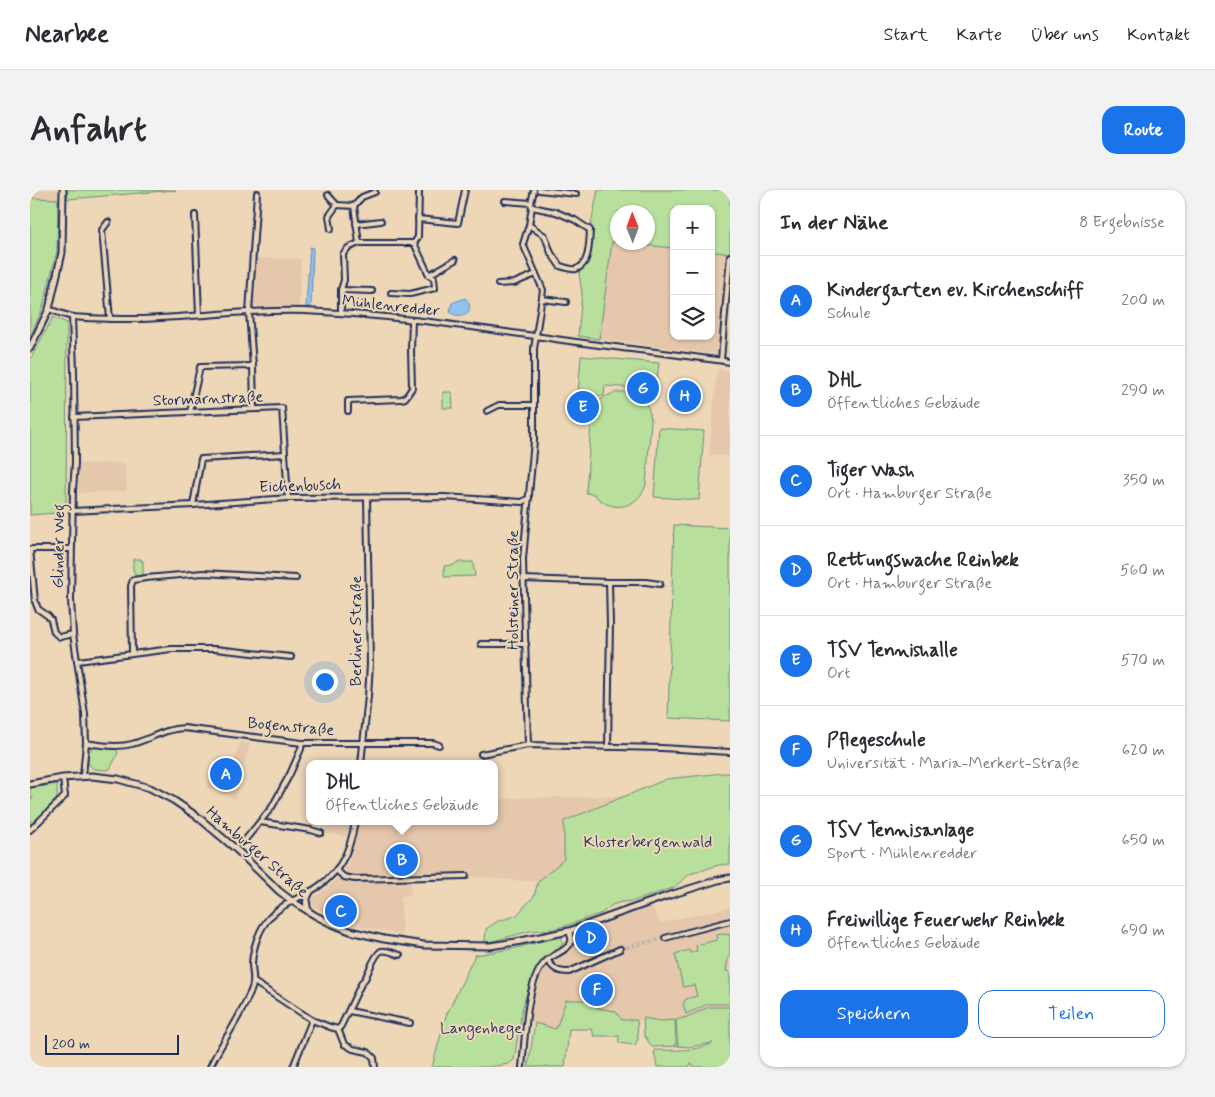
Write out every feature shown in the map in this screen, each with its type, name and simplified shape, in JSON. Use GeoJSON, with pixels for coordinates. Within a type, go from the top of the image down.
{"type":"FeatureCollection","features":[{"type":"Feature","properties":{"kind":"main road"},"geometry":{"type":"LineString","coordinates":[[30,348],[49,309],[62,253],[63,190]]}},
{"type":"Feature","properties":{"kind":"main road","name":"Hamburger Straße"},"geometry":{"type":"LineString","coordinates":[[30,784],[63,778],[105,776],[134,783],[161,793],[198,817],[279,890],[309,912],[330,923],[350,930],[424,945],[490,946],[569,931],[667,896],[730,878]]}},
{"type":"Feature","properties":{"kind":"main road"},"geometry":{"type":"LineString","coordinates":[[309,912],[306,902],[310,892]]}},
{"type":"Feature","properties":{"kind":"street"},"geometry":{"type":"LineString","coordinates":[[414,243],[418,237],[419,190]]}},
{"type":"Feature","properties":{"kind":"street"},"geometry":{"type":"LineString","coordinates":[[418,219],[458,223],[465,190]]}},
{"type":"Feature","properties":{"kind":"street"},"geometry":{"type":"LineString","coordinates":[[534,190],[529,225],[523,244],[543,290],[542,299],[566,302]]}},
{"type":"Feature","properties":{"kind":"street"},"geometry":{"type":"LineString","coordinates":[[539,190],[576,194]]}},
{"type":"Feature","properties":{"kind":"street"},"geometry":{"type":"LineString","coordinates":[[359,243],[354,206],[362,197],[375,192]]}},
{"type":"Feature","properties":{"kind":"street"},"geometry":{"type":"LineString","coordinates":[[254,410],[249,312],[257,193]]}},
{"type":"Feature","properties":{"kind":"street"},"geometry":{"type":"LineString","coordinates":[[328,195],[337,205],[354,206]]}},
{"type":"Feature","properties":{"kind":"street"},"geometry":{"type":"LineString","coordinates":[[505,201],[531,205],[556,212],[575,220],[590,230],[587,256],[582,266],[574,269],[560,266],[551,253],[545,236],[529,225]]}},
{"type":"Feature","properties":{"kind":"street"},"geometry":{"type":"LineString","coordinates":[[331,230],[329,216],[337,205]]}},
{"type":"Feature","properties":{"kind":"street"},"geometry":{"type":"LineString","coordinates":[[196,215],[200,315]]}},
{"type":"Feature","properties":{"kind":"street"},"geometry":{"type":"LineString","coordinates":[[356,224],[381,221]]}},
{"type":"Feature","properties":{"kind":"street"},"geometry":{"type":"LineString","coordinates":[[108,222],[102,230],[110,319]]}},
{"type":"Feature","properties":{"kind":"street"},"geometry":{"type":"LineString","coordinates":[[341,314],[341,290],[344,280],[343,254],[348,248],[359,243],[414,243]]}},
{"type":"Feature","properties":{"kind":"street"},"geometry":{"type":"LineString","coordinates":[[391,293],[410,294],[435,288],[434,278],[429,275],[414,243]]}},
{"type":"Feature","properties":{"kind":"street"},"geometry":{"type":"LineString","coordinates":[[721,360],[730,256]]}},
{"type":"Feature","properties":{"kind":"street"},"geometry":{"type":"LineString","coordinates":[[429,275],[455,260]]}},
{"type":"Feature","properties":{"kind":"street"},"geometry":{"type":"LineString","coordinates":[[498,284],[514,283],[536,274]]}},
{"type":"Feature","properties":{"kind":"street"},"geometry":{"type":"LineString","coordinates":[[341,290],[372,291]]}},
{"type":"Feature","properties":{"kind":"street","name":"Holsteiner Straße"},"geometry":{"type":"LineString","coordinates":[[528,746],[523,558],[534,441],[534,349],[542,299]]}},
{"type":"Feature","properties":{"kind":"street","name":"Mühlenredder"},"geometry":{"type":"LineString","coordinates":[[49,309],[72,317],[110,319],[249,312],[302,311],[341,314],[412,320],[536,335],[730,362]]}},
{"type":"Feature","properties":{"kind":"street","name":"Glinder Weg"},"geometry":{"type":"LineString","coordinates":[[72,317],[75,463],[72,510],[71,600],[73,634],[85,714],[86,743],[83,776]]}},
{"type":"Feature","properties":{"kind":"street"},"geometry":{"type":"LineString","coordinates":[[348,411],[348,401],[400,399],[405,398],[408,394],[412,388],[412,320]]}},
{"type":"Feature","properties":{"kind":"street"},"geometry":{"type":"LineString","coordinates":[[190,412],[200,367],[253,366]]}},
{"type":"Feature","properties":{"kind":"street"},"geometry":{"type":"LineString","coordinates":[[487,410],[499,405],[534,405]]}},
{"type":"Feature","properties":{"kind":"street","name":"Stormarnstraße"},"geometry":{"type":"LineString","coordinates":[[74,417],[282,408],[288,498]]}},
{"type":"Feature","properties":{"kind":"street"},"geometry":{"type":"LineString","coordinates":[[193,505],[201,459],[285,454]]}},
{"type":"Feature","properties":{"kind":"street","name":"Eichenbusch"},"geometry":{"type":"LineString","coordinates":[[72,510],[193,505],[288,498],[444,497],[522,502],[528,498]]}},
{"type":"Feature","properties":{"kind":"street","name":"Berliner Straße"},"geometry":{"type":"LineString","coordinates":[[361,760],[370,664],[367,498]]}},
{"type":"Feature","properties":{"kind":"street"},"geometry":{"type":"LineString","coordinates":[[72,549],[30,549],[36,605],[48,616],[57,635],[60,637],[73,634]]}},
{"type":"Feature","properties":{"kind":"street"},"geometry":{"type":"LineString","coordinates":[[132,653],[131,586],[133,580],[203,573],[296,578]]}},
{"type":"Feature","properties":{"kind":"street"},"geometry":{"type":"LineString","coordinates":[[523,579],[660,584]]}},
{"type":"Feature","properties":{"kind":"street"},"geometry":{"type":"LineString","coordinates":[[608,747],[609,582]]}},
{"type":"Feature","properties":{"kind":"street"},"geometry":{"type":"LineString","coordinates":[[481,644],[526,644]]}},
{"type":"Feature","properties":{"kind":"street"},"geometry":{"type":"LineString","coordinates":[[78,661],[171,649],[214,649],[291,657]]}},
{"type":"Feature","properties":{"kind":"street","name":"Bogenstraße"},"geometry":{"type":"LineString","coordinates":[[86,743],[125,746],[167,730],[184,728],[302,743],[433,743],[439,746]]}},
{"type":"Feature","properties":{"kind":"street"},"geometry":{"type":"LineString","coordinates":[[245,840],[272,807],[290,774],[302,743]]}},
{"type":"Feature","properties":{"kind":"street"},"geometry":{"type":"LineString","coordinates":[[482,754],[528,746],[662,748],[730,752]]}},
{"type":"Feature","properties":{"kind":"street"},"geometry":{"type":"LineString","coordinates":[[30,830],[65,796],[63,778]]}},
{"type":"Feature","properties":{"kind":"street"},"geometry":{"type":"LineString","coordinates":[[260,822],[321,833]]}},
{"type":"Feature","properties":{"kind":"street"},"geometry":{"type":"LineString","coordinates":[[210,1067],[242,1012],[254,982],[253,955],[260,933],[271,915],[278,909],[310,892],[336,870],[349,848],[354,825]]}},
{"type":"Feature","properties":{"kind":"street"},"geometry":{"type":"LineString","coordinates":[[336,870],[344,877],[355,879],[466,876]]}},
{"type":"Feature","properties":{"kind":"street"},"geometry":{"type":"LineString","coordinates":[[665,938],[730,921]]}},
{"type":"Feature","properties":{"kind":"street"},"geometry":{"type":"LineString","coordinates":[[522,1067],[529,998],[534,980],[539,969],[547,960],[570,943],[569,931]]}},
{"type":"Feature","properties":{"kind":"street"},"geometry":{"type":"LineString","coordinates":[[547,960],[556,970],[569,972],[620,949]]}},
{"type":"Feature","properties":{"kind":"street"},"geometry":{"type":"LineString","coordinates":[[338,1029],[377,954],[385,951],[400,955]]}},
{"type":"Feature","properties":{"kind":"street"},"geometry":{"type":"LineString","coordinates":[[254,982],[312,1020],[330,1028],[338,1029]]}},
{"type":"Feature","properties":{"kind":"street"},"geometry":{"type":"LineString","coordinates":[[349,1011],[410,1023]]}},
{"type":"Feature","properties":{"kind":"street"},"geometry":{"type":"LineString","coordinates":[[293,1067],[312,1020]]}},
{"type":"Feature","properties":{"kind":"street"},"geometry":{"type":"LineString","coordinates":[[338,1029],[344,1044],[353,1050],[368,1052],[374,1058],[375,1067]]}},
{"type":"Feature","properties":{"kind":"shaded area"},"geometry":{"type":"Polygon","coordinates":[[[30,190],[57,190],[58,199],[30,198],[30,190]]]}},
{"type":"Feature","properties":{"kind":"shaded area"},"geometry":{"type":"Polygon","coordinates":[[[655,246],[670,248],[670,340],[715,340],[715,252],[728,253],[730,256],[721,355],[599,339],[611,250],[655,250],[655,246]]]}},
{"type":"Feature","properties":{"kind":"shaded area"},"geometry":{"type":"Polygon","coordinates":[[[257,258],[301,259],[299,306],[253,306],[257,258]]]}},
{"type":"Feature","properties":{"kind":"shaded area"},"geometry":{"type":"Polygon","coordinates":[[[717,369],[730,371],[730,456],[709,455],[717,369]]]}},
{"type":"Feature","properties":{"kind":"shaded area"},"geometry":{"type":"Polygon","coordinates":[[[125,463],[127,491],[78,493],[78,464],[125,463]]]}},
{"type":"Feature","properties":{"kind":"shaded area"},"geometry":{"type":"Polygon","coordinates":[[[240,742],[250,743],[235,799],[206,787],[217,757],[234,762],[240,742]]]}},
{"type":"Feature","properties":{"kind":"shaded area"},"geometry":{"type":"Polygon","coordinates":[[[623,796],[564,821],[564,859],[538,882],[474,877],[470,874],[411,876],[411,895],[401,896],[402,935],[344,923],[313,906],[312,901],[314,897],[325,890],[344,871],[351,857],[358,825],[498,825],[498,800],[509,798],[623,796]]]}},
{"type":"Feature","properties":{"kind":"shaded area"},"geometry":{"type":"Polygon","coordinates":[[[316,825],[350,825],[348,837],[325,833],[325,828],[316,825]]]}},
{"type":"Feature","properties":{"kind":"shaded area"},"geometry":{"type":"Polygon","coordinates":[[[652,906],[660,923],[730,907],[730,1027],[704,1045],[652,1047],[644,1035],[643,1020],[622,1020],[615,1011],[598,1008],[586,1000],[556,1029],[527,1021],[529,998],[539,969],[570,943],[570,934],[652,906]]]}},
{"type":"Feature","properties":{"kind":"green space"},"geometry":{"type":"Polygon","coordinates":[[[67,190],[176,190],[68,199],[67,190]]]}},
{"type":"Feature","properties":{"kind":"green space"},"geometry":{"type":"Polygon","coordinates":[[[598,190],[730,190],[730,252],[728,253],[715,252],[715,205],[670,205],[670,248],[655,246],[655,205],[610,205],[611,250],[599,339],[578,336],[582,293],[579,273],[590,258],[591,224],[598,190]]]}},
{"type":"Feature","properties":{"kind":"green space"},"geometry":{"type":"Polygon","coordinates":[[[30,198],[58,199],[57,251],[43,307],[30,337],[30,198]]]}},
{"type":"Feature","properties":{"kind":"green space"},"geometry":{"type":"Polygon","coordinates":[[[53,317],[67,323],[66,506],[57,513],[30,515],[30,360],[53,317]]]}},
{"type":"Feature","properties":{"kind":"green space"},"geometry":{"type":"Polygon","coordinates":[[[581,356],[659,363],[656,389],[605,386],[604,396],[592,396],[592,400],[601,400],[618,392],[634,394],[646,404],[649,412],[651,421],[646,485],[637,499],[630,504],[615,506],[600,500],[594,494],[586,493],[591,422],[576,421],[581,356]]]}},
{"type":"Feature","properties":{"kind":"green space"},"geometry":{"type":"Polygon","coordinates":[[[443,392],[452,392],[453,408],[443,408],[443,392]]]}},
{"type":"Feature","properties":{"kind":"green space"},"geometry":{"type":"Polygon","coordinates":[[[659,428],[704,431],[699,500],[654,497],[659,428]]]}},
{"type":"Feature","properties":{"kind":"green space"},"geometry":{"type":"Polygon","coordinates":[[[674,525],[730,528],[730,721],[668,718],[674,525]]]}},
{"type":"Feature","properties":{"kind":"green space"},"geometry":{"type":"Polygon","coordinates":[[[133,559],[141,559],[143,561],[143,575],[136,576],[133,570],[133,559]]]}},
{"type":"Feature","properties":{"kind":"green space"},"geometry":{"type":"Polygon","coordinates":[[[457,562],[473,562],[475,576],[444,577],[444,566],[454,565],[457,562]]]}},
{"type":"Feature","properties":{"kind":"green space"},"geometry":{"type":"Polygon","coordinates":[[[94,747],[116,749],[118,753],[110,769],[94,769],[88,764],[89,751],[94,747]]]}},
{"type":"Feature","properties":{"kind":"green space","name":"Klosterbergenwald"},"geometry":{"type":"Polygon","coordinates":[[[730,773],[730,864],[719,865],[690,874],[673,888],[634,901],[612,905],[602,913],[568,925],[553,929],[530,931],[485,942],[486,929],[498,921],[516,916],[534,896],[538,882],[564,859],[564,821],[667,779],[730,773]]]}},
{"type":"Feature","properties":{"kind":"green space"},"geometry":{"type":"Polygon","coordinates":[[[57,784],[57,798],[31,826],[30,803],[33,797],[30,797],[30,788],[57,784]]]}},
{"type":"Feature","properties":{"kind":"green space"},"geometry":{"type":"Polygon","coordinates":[[[716,935],[730,935],[730,957],[728,957],[726,971],[730,972],[730,1004],[708,1004],[686,1014],[683,1004],[686,999],[697,996],[694,985],[683,987],[675,954],[689,950],[690,953],[697,951],[696,945],[717,940],[716,935]]]}},
{"type":"Feature","properties":{"kind":"green space","name":"Langenhege"},"geometry":{"type":"Polygon","coordinates":[[[561,936],[563,944],[539,966],[527,991],[514,1060],[508,1064],[489,1067],[432,1067],[446,1016],[475,955],[516,948],[561,936]]]}},
{"type":"Feature","properties":{"kind":"green space","name":"Langenhege"},"geometry":{"type":"Polygon","coordinates":[[[566,1000],[586,1000],[598,1008],[615,1011],[622,1020],[637,1020],[638,1039],[635,1045],[619,1043],[619,1036],[594,1036],[592,1029],[569,1029],[565,1067],[528,1067],[535,1023],[556,1029],[566,1000]]]}},
{"type":"Feature","properties":{"kind":"green space"},"geometry":{"type":"Polygon","coordinates":[[[709,1007],[730,1007],[730,1067],[694,1067],[691,1063],[689,1067],[657,1067],[654,1050],[692,1049],[713,1043],[689,1047],[678,1046],[676,1020],[709,1007]]]}},
{"type":"Feature","properties":{"kind":"green space"},"geometry":{"type":"Polygon","coordinates":[[[643,1018],[661,1021],[675,1020],[676,1046],[652,1047],[644,1035],[643,1018]]]}},
{"type":"Feature","properties":{"kind":"water"},"geometry":{"type":"Polygon","coordinates":[[[310,247],[313,248],[311,307],[306,307],[310,247]]]}},
{"type":"Feature","properties":{"kind":"water"},"geometry":{"type":"Polygon","coordinates":[[[465,298],[470,305],[468,313],[454,315],[450,312],[452,303],[465,298]]]}},
{"type":"Feature","properties":{"kind":"tunnel"},"geometry":{"type":"LineString","coordinates":[[620,949],[665,938]]}},
{"type":"Feature","properties":{"kind":"place","name":"TSV Tennisanlage"},"geometry":{"type":"Point","coordinates":[643,388]}},
{"type":"Feature","properties":{"kind":"place","name":"Freiwillige Feuerwehr Reinbek"},"geometry":{"type":"Point","coordinates":[685,396]}},
{"type":"Feature","properties":{"kind":"place","name":"TSV Tennishalle"},"geometry":{"type":"Point","coordinates":[583,407]}},
{"type":"Feature","properties":{"kind":"place","name":"Kindergarten ev. Kirchenschiff"},"geometry":{"type":"Point","coordinates":[226,774]}},
{"type":"Feature","properties":{"kind":"place","name":"DHL"},"geometry":{"type":"Point","coordinates":[402,860]}},
{"type":"Feature","properties":{"kind":"place","name":"Tiger Wash"},"geometry":{"type":"Point","coordinates":[341,911]}},
{"type":"Feature","properties":{"kind":"place","name":"Rettungswache Reinbek"},"geometry":{"type":"Point","coordinates":[591,938]}},
{"type":"Feature","properties":{"kind":"place","name":"Pflegeschule"},"geometry":{"type":"Point","coordinates":[597,990]}}]}
